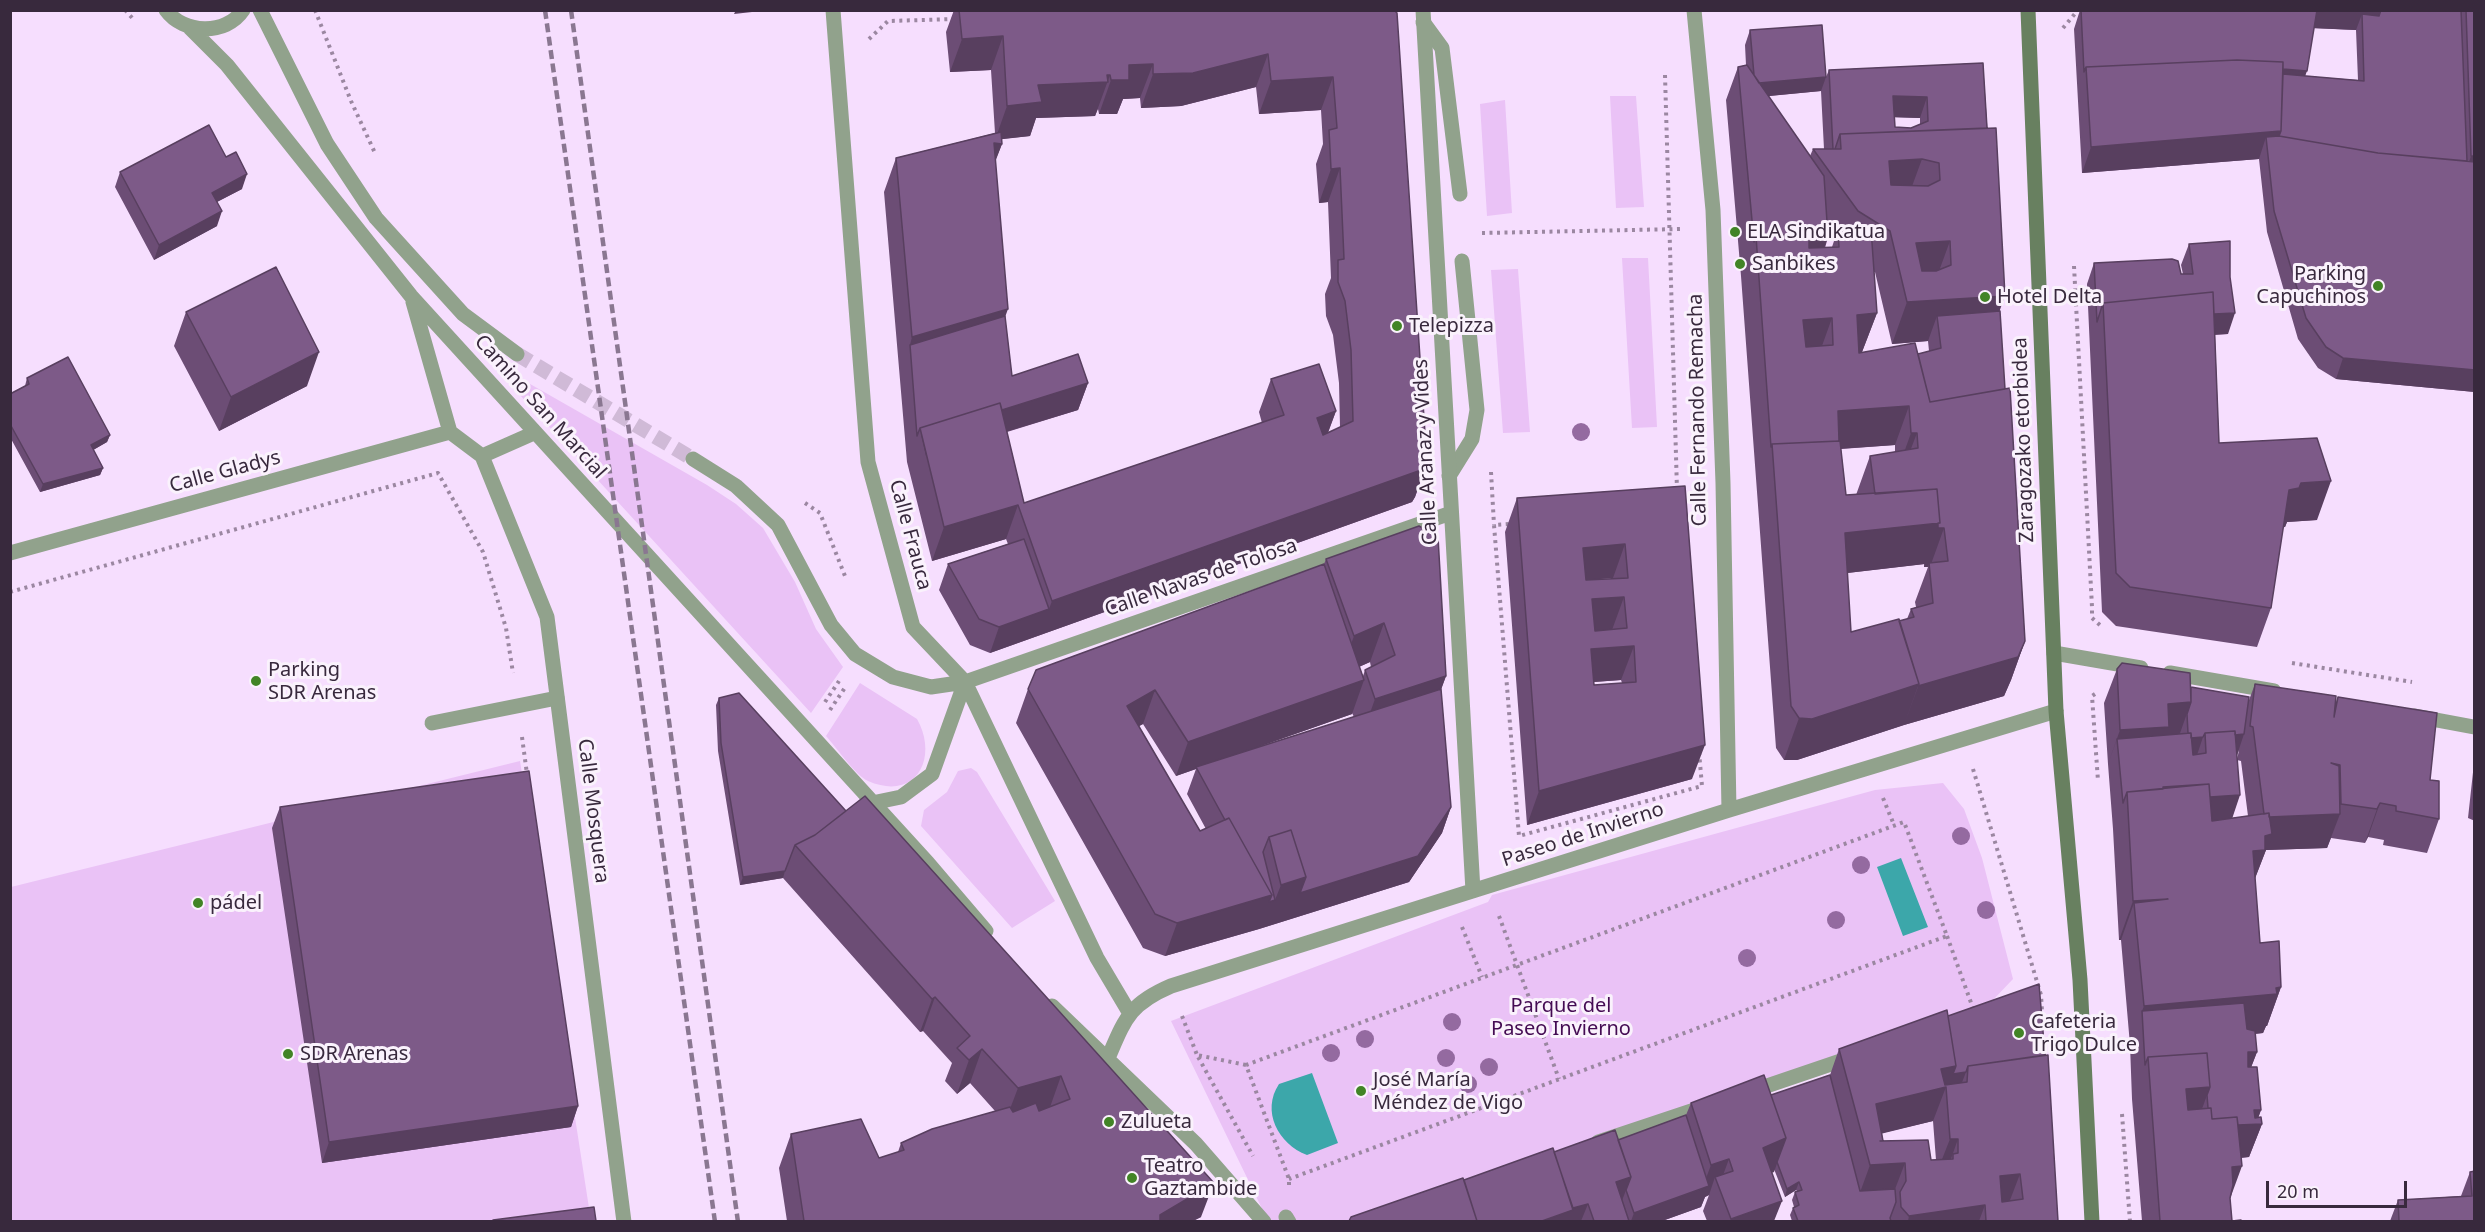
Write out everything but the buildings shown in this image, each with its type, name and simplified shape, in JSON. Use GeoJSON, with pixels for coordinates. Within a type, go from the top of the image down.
{"type":"FeatureCollection","features":[{"type":"Feature","properties":{"kind":"main road","name":"Zaragozako etorbidea"},"geometry":{"type":"LineString","coordinates":[[2028,10],[2056,711]]}},
{"type":"Feature","properties":{"kind":"main road"},"geometry":{"type":"LineString","coordinates":[[2056,711],[2080,980],[2092,1221]]}},
{"type":"Feature","properties":{"kind":"street","name":"Camino San Marcial"},"geometry":{"type":"LineString","coordinates":[[166,10],[171,17],[190,28],[227,65],[411,296],[534,434],[872,803],[996,943]]}},
{"type":"Feature","properties":{"kind":"street"},"geometry":{"type":"LineString","coordinates":[[190,28],[217,28],[239,16],[243,10]]}},
{"type":"Feature","properties":{"kind":"street","name":"Camino San Marcial"},"geometry":{"type":"LineString","coordinates":[[260,10],[327,144],[376,218],[463,314],[517,354]]}},
{"type":"Feature","properties":{"kind":"street","name":"Calle Frauca"},"geometry":{"type":"LineString","coordinates":[[833,10],[868,462],[913,627],[965,682],[1097,958],[1129,1012]]}},
{"type":"Feature","properties":{"kind":"street","name":"Calle Fernando Remacha"},"geometry":{"type":"LineString","coordinates":[[1694,10],[1713,210],[1729,810]]}},
{"type":"Feature","properties":{"kind":"street"},"geometry":{"type":"LineString","coordinates":[[1423,16],[1442,48],[1460,194]]}},
{"type":"Feature","properties":{"kind":"street","name":"Calle Aranaz y Vides"},"geometry":{"type":"LineString","coordinates":[[1423,16],[1473,891]]}},
{"type":"Feature","properties":{"kind":"street"},"geometry":{"type":"LineString","coordinates":[[1449,476],[1472,440],[1477,410],[1462,261]]}},
{"type":"Feature","properties":{"kind":"street"},"geometry":{"type":"LineString","coordinates":[[411,296],[450,432],[482,456],[534,434]]}},
{"type":"Feature","properties":{"kind":"street","name":"Calle Gladys"},"geometry":{"type":"LineString","coordinates":[[10,553],[450,432]]}},
{"type":"Feature","properties":{"kind":"street","name":"Calle Mosquera"},"geometry":{"type":"LineString","coordinates":[[482,456],[547,617],[624,1221]]}},
{"type":"Feature","properties":{"kind":"street"},"geometry":{"type":"LineString","coordinates":[[693,459],[736,486],[778,525],[831,625],[855,654],[893,677],[931,687],[965,682],[932,774],[901,797],[872,803]]}},
{"type":"Feature","properties":{"kind":"street","name":"Calle Navas de Tolosa"},"geometry":{"type":"LineString","coordinates":[[965,682],[1451,513]]}},
{"type":"Feature","properties":{"kind":"street"},"geometry":{"type":"LineString","coordinates":[[2054,653],[2288,694]]}},
{"type":"Feature","properties":{"kind":"street"},"geometry":{"type":"LineString","coordinates":[[432,723],[557,698]]}},
{"type":"Feature","properties":{"kind":"street","name":"Paseo de Invierno"},"geometry":{"type":"LineString","coordinates":[[1129,1012],[1157,992],[1171,986],[1729,810],[2056,711]]}},
{"type":"Feature","properties":{"kind":"street"},"geometry":{"type":"LineString","coordinates":[[2404,714],[2475,726]]}},
{"type":"Feature","properties":{"kind":"street"},"geometry":{"type":"LineString","coordinates":[[1042,996],[1196,1144],[1264,1221]]}},
{"type":"Feature","properties":{"kind":"street"},"geometry":{"type":"LineString","coordinates":[[1108,1058],[1129,1012]]}},
{"type":"Feature","properties":{"kind":"street"},"geometry":{"type":"LineString","coordinates":[[1578,1149],[1862,1054]]}},
{"type":"Feature","properties":{"kind":"path"},"geometry":{"type":"LineString","coordinates":[[125,10],[141,27]]}},
{"type":"Feature","properties":{"kind":"path"},"geometry":{"type":"LineString","coordinates":[[315,10],[351,101],[376,156]]}},
{"type":"Feature","properties":{"kind":"path"},"geometry":{"type":"LineString","coordinates":[[2062,30],[2078,10]]}},
{"type":"Feature","properties":{"kind":"path"},"geometry":{"type":"LineString","coordinates":[[867,41],[888,21],[958,19]]}},
{"type":"Feature","properties":{"kind":"path"},"geometry":{"type":"LineString","coordinates":[[1664,68],[1677,492]]}},
{"type":"Feature","properties":{"kind":"path"},"geometry":{"type":"LineString","coordinates":[[1476,234],[1688,229]]}},
{"type":"Feature","properties":{"kind":"path"},"geometry":{"type":"LineString","coordinates":[[2073,254],[2092,618],[2110,634]]}},
{"type":"Feature","properties":{"kind":"path"},"geometry":{"type":"LineString","coordinates":[[10,592],[438,473],[483,552],[506,628],[528,777]]}},
{"type":"Feature","properties":{"kind":"path"},"geometry":{"type":"LineString","coordinates":[[1677,503],[1678,513],[1702,786],[1519,836],[1494,525],[1678,513],[1722,512]]}},
{"type":"Feature","properties":{"kind":"path"},"geometry":{"type":"LineString","coordinates":[[2286,662],[2416,683]]}},
{"type":"Feature","properties":{"kind":"path"},"geometry":{"type":"LineString","coordinates":[[826,716],[850,679]]}},
{"type":"Feature","properties":{"kind":"path"},"geometry":{"type":"LineString","coordinates":[[2099,790],[2092,696],[2100,690]]}},
{"type":"Feature","properties":{"kind":"path"},"geometry":{"type":"LineString","coordinates":[[1971,763],[2041,995],[2043,1028]]}},
{"type":"Feature","properties":{"kind":"path"},"geometry":{"type":"LineString","coordinates":[[1879,788],[1894,825]]}},
{"type":"Feature","properties":{"kind":"path"},"geometry":{"type":"LineString","coordinates":[[1197,1055],[1246,1065],[1904,822],[1976,1016]]}},
{"type":"Feature","properties":{"kind":"path"},"geometry":{"type":"LineString","coordinates":[[1496,905],[1559,1079]]}},
{"type":"Feature","properties":{"kind":"path"},"geometry":{"type":"LineString","coordinates":[[1459,919],[1482,977]]}},
{"type":"Feature","properties":{"kind":"path"},"geometry":{"type":"LineString","coordinates":[[1246,1065],[1289,1179],[1947,936]]}},
{"type":"Feature","properties":{"kind":"path"},"geometry":{"type":"LineString","coordinates":[[1192,1010],[1181,1014],[1197,1055],[1258,1165]]}},
{"type":"Feature","properties":{"kind":"path"},"geometry":{"type":"LineString","coordinates":[[2122,1105],[2130,1221]]}},
{"type":"Feature","properties":{"kind":"green space"},"geometry":{"type":"Polygon","coordinates":[[[1610,96],[1636,96],[1644,207],[1616,208],[1610,96]]]}},
{"type":"Feature","properties":{"kind":"green space"},"geometry":{"type":"Polygon","coordinates":[[[1505,100],[1512,213],[1487,216],[1480,104],[1505,100]]]}},
{"type":"Feature","properties":{"kind":"green space"},"geometry":{"type":"Polygon","coordinates":[[[1622,258],[1648,258],[1657,427],[1632,428],[1622,258]]]}},
{"type":"Feature","properties":{"kind":"green space"},"geometry":{"type":"Polygon","coordinates":[[[1518,269],[1530,432],[1503,433],[1491,270],[1518,269]]]}},
{"type":"Feature","properties":{"kind":"green space"},"geometry":{"type":"Polygon","coordinates":[[[488,360],[707,485],[736,504],[763,528],[795,582],[816,629],[843,667],[811,713],[488,360]]]}},
{"type":"Feature","properties":{"kind":"green space"},"geometry":{"type":"Polygon","coordinates":[[[860,683],[917,719],[923,734],[924,761],[919,772],[910,781],[899,786],[885,786],[863,778],[826,736],[860,683]]]}},
{"type":"Feature","properties":{"kind":"green space","name":"SDR Arenas"},"geometry":{"type":"Polygon","coordinates":[[[520,761],[591,1221],[11,1221],[11,887],[520,761]]]}},
{"type":"Feature","properties":{"kind":"green space"},"geometry":{"type":"Polygon","coordinates":[[[971,768],[977,772],[1055,901],[1012,928],[921,826],[924,810],[947,792],[958,771],[971,768]]]}},
{"type":"Feature","properties":{"kind":"green space","name":"Parque del Paseo Invierno"},"geometry":{"type":"Polygon","coordinates":[[[1943,783],[1964,809],[1982,858],[2013,979],[1972,1022],[1381,1222],[1268,1221],[1171,1021],[1488,902],[1492,895],[1875,790],[1943,783]]]}},
{"type":"Feature","properties":{"kind":"shaded area"},"geometry":{"type":"Polygon","coordinates":[[[1901,858],[1928,927],[1903,936],[1877,867],[1901,858]]]}},
{"type":"Feature","properties":{"kind":"shaded area"},"geometry":{"type":"Polygon","coordinates":[[[1312,1073],[1338,1143],[1307,1155],[1297,1150],[1281,1135],[1275,1126],[1272,1105],[1279,1084],[1312,1073]]]}},
{"type":"Feature","properties":{"kind":"tunnel"},"geometry":{"type":"LineString","coordinates":[[517,354],[693,459]]}},
{"type":"Feature","properties":{"kind":"railway"},"geometry":{"type":"LineString","coordinates":[[545,10],[715,1222]]}},
{"type":"Feature","properties":{"kind":"railway"},"geometry":{"type":"LineString","coordinates":[[571,10],[738,1222]]}},
{"type":"Feature","properties":{"kind":"place","name":"ELA Sindikatua"},"geometry":{"type":"Point","coordinates":[1735,232]}},
{"type":"Feature","properties":{"kind":"place","name":"Sanbikes"},"geometry":{"type":"Point","coordinates":[1740,264]}},
{"type":"Feature","properties":{"kind":"place","name":"Parking Capuchinos"},"geometry":{"type":"Point","coordinates":[2378,286]}},
{"type":"Feature","properties":{"kind":"place","name":"Hotel Delta"},"geometry":{"type":"Point","coordinates":[1985,297]}},
{"type":"Feature","properties":{"kind":"place","name":"Telepizza"},"geometry":{"type":"Point","coordinates":[1397,326]}},
{"type":"Feature","properties":{"kind":"place","name":"Parking SDR Arenas"},"geometry":{"type":"Point","coordinates":[256,681]}},
{"type":"Feature","properties":{"kind":"place","name":"pádel"},"geometry":{"type":"Point","coordinates":[198,903]}},
{"type":"Feature","properties":{"kind":"place","name":"Cafeteria Trigo Dulce"},"geometry":{"type":"Point","coordinates":[2019,1033]}},
{"type":"Feature","properties":{"kind":"place","name":"SDR Arenas"},"geometry":{"type":"Point","coordinates":[288,1054]}},
{"type":"Feature","properties":{"kind":"place","name":"José María Méndez de Vigo"},"geometry":{"type":"Point","coordinates":[1361,1091]}},
{"type":"Feature","properties":{"kind":"place","name":"Zulueta"},"geometry":{"type":"Point","coordinates":[1109,1122]}},
{"type":"Feature","properties":{"kind":"place","name":"Teatro Gaztambide"},"geometry":{"type":"Point","coordinates":[1132,1178]}}]}
